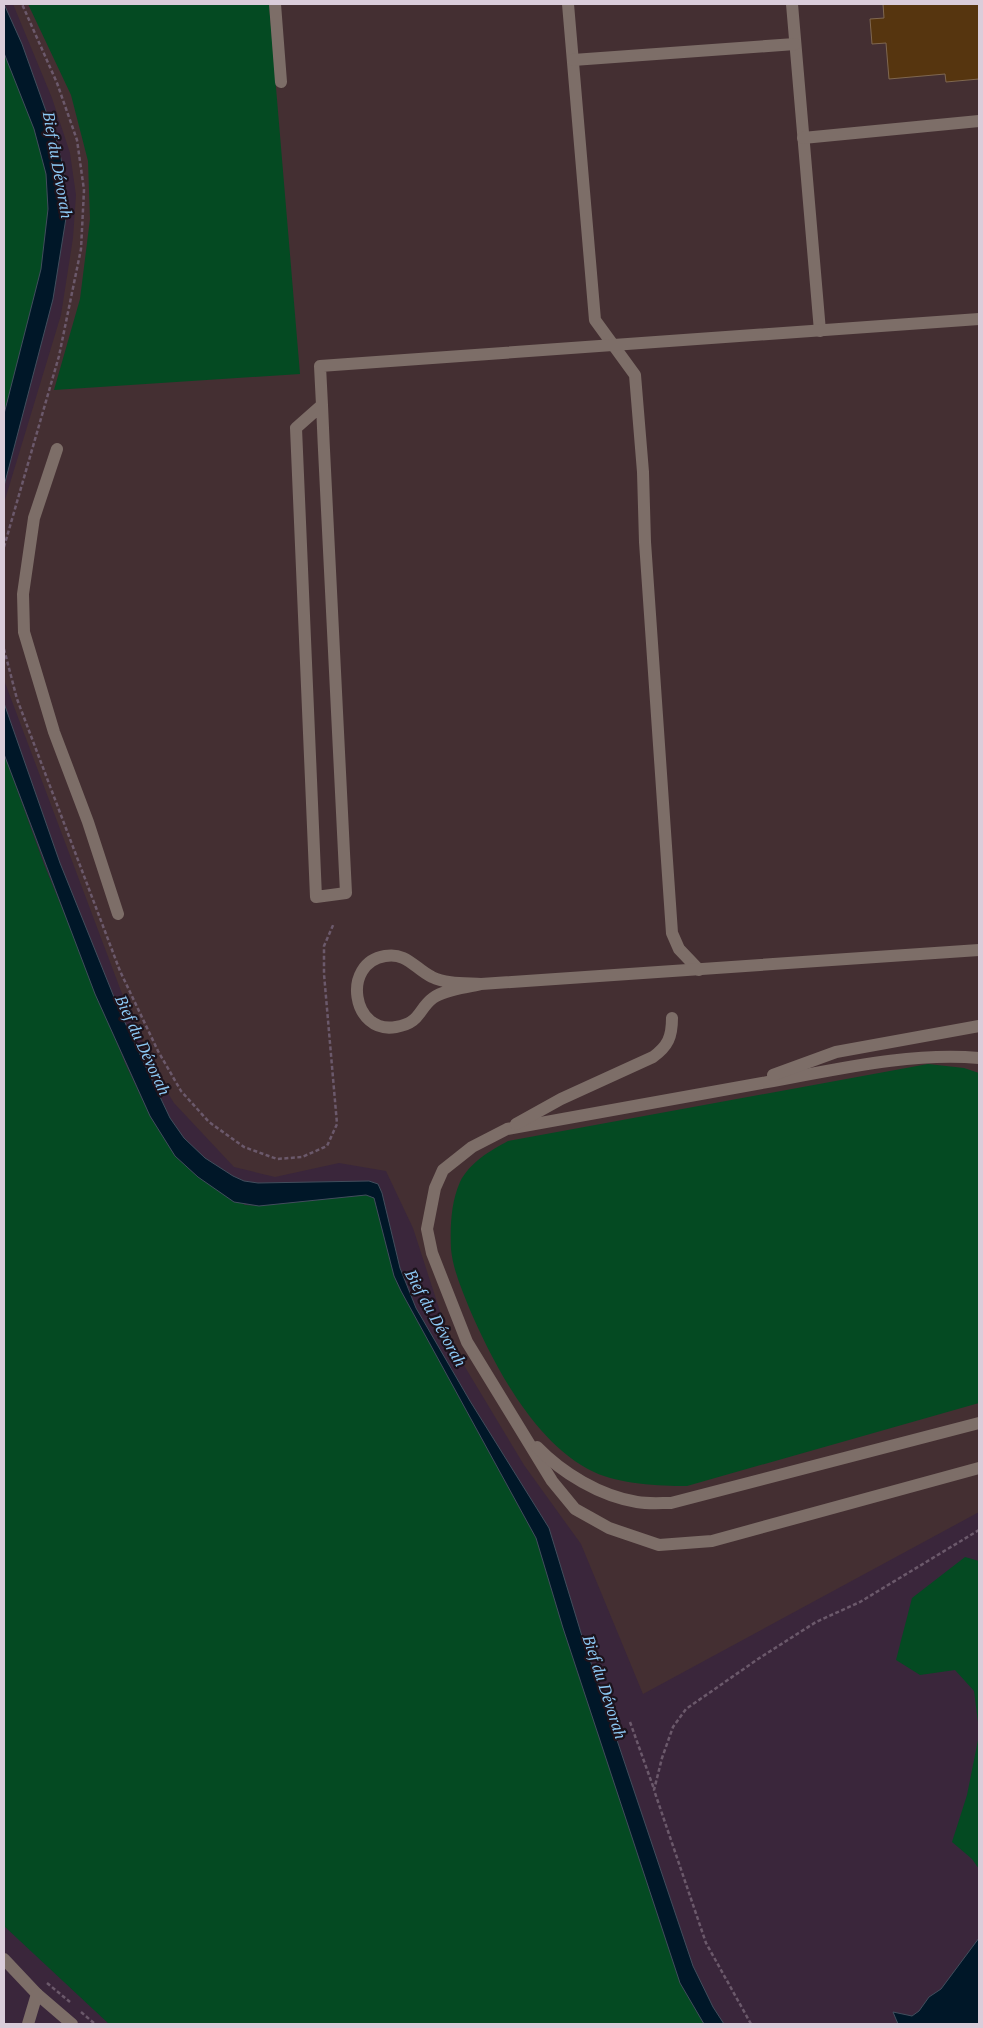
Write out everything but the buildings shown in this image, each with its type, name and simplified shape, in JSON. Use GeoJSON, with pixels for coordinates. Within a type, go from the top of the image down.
{"type":"FeatureCollection","features":[{"type":"Feature","properties":{"kind":"street"},"geometry":{"type":"LineString","coordinates":[[275,4],[281,82]]}},
{"type":"Feature","properties":{"kind":"street"},"geometry":{"type":"LineString","coordinates":[[568,4],[595,320],[635,375],[672,932],[679,949],[699,970]]}},
{"type":"Feature","properties":{"kind":"street"},"geometry":{"type":"LineString","coordinates":[[792,4],[820,331]]}},
{"type":"Feature","properties":{"kind":"street"},"geometry":{"type":"LineString","coordinates":[[573,60],[795,44]]}},
{"type":"Feature","properties":{"kind":"street"},"geometry":{"type":"LineString","coordinates":[[803,138],[979,121]]}},
{"type":"Feature","properties":{"kind":"street"},"geometry":{"type":"LineString","coordinates":[[322,405],[296,428],[316,897],[346,893],[322,405],[320,366],[979,319]]}},
{"type":"Feature","properties":{"kind":"street"},"geometry":{"type":"LineString","coordinates":[[57,449],[34,518],[23,594],[24,632],[54,732],[88,822],[118,914]]}},
{"type":"Feature","properties":{"kind":"street"},"geometry":{"type":"LineString","coordinates":[[481,984],[445,992],[433,998],[422,1013],[410,1023],[394,1028],[378,1025],[367,1018],[359,1007],[356,995],[357,980],[363,969],[371,961],[385,956],[402,956],[431,977],[443,981],[481,984],[978,952]]}},
{"type":"Feature","properties":{"kind":"street"},"geometry":{"type":"LineString","coordinates":[[672,1018],[672,1034],[666,1048],[653,1057],[561,1099],[472,1147],[443,1170],[435,1188],[427,1229],[432,1253],[467,1342],[552,1481],[574,1509],[609,1528],[659,1544],[712,1541],[979,1468]]}},
{"type":"Feature","properties":{"kind":"street"},"geometry":{"type":"LineString","coordinates":[[742,1087],[836,1052],[979,1026]]}},
{"type":"Feature","properties":{"kind":"street"},"geometry":{"type":"LineString","coordinates":[[507,1129],[742,1087],[926,1057],[979,1058]]}},
{"type":"Feature","properties":{"kind":"street"},"geometry":{"type":"LineString","coordinates":[[522,1431],[555,1466],[611,1495],[637,1503],[671,1503],[979,1423]]}},
{"type":"Feature","properties":{"kind":"street"},"geometry":{"type":"LineString","coordinates":[[4,1958],[37,1994],[72,2024]]}},
{"type":"Feature","properties":{"kind":"street"},"geometry":{"type":"LineString","coordinates":[[28,2024],[37,1994]]}},
{"type":"Feature","properties":{"kind":"path"},"geometry":{"type":"LineString","coordinates":[[4,547],[59,356],[81,249],[84,190],[77,140],[57,83],[22,4]]}},
{"type":"Feature","properties":{"kind":"path"},"geometry":{"type":"LineString","coordinates":[[4,649],[17,699],[120,970],[158,1051],[181,1091],[210,1122],[244,1147],[277,1159],[302,1157],[327,1146],[337,1124],[324,974],[324,946],[334,923]]}},
{"type":"Feature","properties":{"kind":"path"},"geometry":{"type":"LineString","coordinates":[[654,1790],[662,1758],[673,1727],[686,1709],[758,1658],[816,1622],[860,1602],[979,1530]]}},
{"type":"Feature","properties":{"kind":"path"},"geometry":{"type":"LineString","coordinates":[[630,1722],[706,1943],[751,2024]]}},
{"type":"Feature","properties":{"kind":"shaded area"},"geometry":{"type":"Polygon","coordinates":[[[13,4],[979,4],[979,1512],[643,1694],[581,1544],[524,1465],[450,1342],[413,1228],[386,1171],[339,1163],[275,1177],[234,1167],[174,1103],[158,1077],[121,991],[4,680],[4,503],[61,315],[73,238],[76,195],[70,153],[52,98],[13,4]]]}},
{"type":"Feature","properties":{"kind":"green space"},"geometry":{"type":"Polygon","coordinates":[[[28,4],[269,4],[300,374],[54,390],[80,299],[90,219],[88,161],[71,95],[28,4]]]}},
{"type":"Feature","properties":{"kind":"green space"},"geometry":{"type":"Polygon","coordinates":[[[4,53],[39,144],[46,175],[48,203],[47,233],[36,295],[4,414],[4,53]]]}},
{"type":"Feature","properties":{"kind":"green space"},"geometry":{"type":"Polygon","coordinates":[[[4,754],[44,864],[125,1063],[150,1116],[175,1156],[198,1177],[245,1205],[259,1206],[366,1195],[374,1198],[394,1276],[401,1291],[536,1538],[563,1628],[680,1983],[704,2024],[109,2024],[4,1926],[4,754]]]}},
{"type":"Feature","properties":{"kind":"green space"},"geometry":{"type":"Polygon","coordinates":[[[928,1064],[964,1068],[979,1073],[979,1403],[687,1486],[639,1484],[604,1476],[573,1459],[553,1443],[519,1402],[505,1379],[480,1332],[456,1272],[451,1249],[452,1215],[457,1190],[469,1169],[488,1153],[508,1141],[928,1064]]]}},
{"type":"Feature","properties":{"kind":"green space"},"geometry":{"type":"Polygon","coordinates":[[[965,1557],[979,1561],[979,1730],[974,1691],[955,1670],[920,1675],[896,1660],[912,1598],[965,1557]]]}},
{"type":"Feature","properties":{"kind":"green space"},"geometry":{"type":"Polygon","coordinates":[[[979,1735],[979,1869],[972,1859],[952,1842],[967,1795],[979,1735]]]}},
{"type":"Feature","properties":{"kind":"water","name":"Bief du Dévorah"},"geometry":{"type":"Polygon","coordinates":[[[4,4],[22,44],[57,142],[64,171],[66,218],[53,299],[4,486],[4,414],[41,269],[48,209],[46,174],[34,129],[4,53],[4,4]]]}},
{"type":"Feature","properties":{"kind":"water"},"geometry":{"type":"Polygon","coordinates":[[[4,703],[60,863],[120,1012],[170,1118],[184,1138],[205,1158],[244,1181],[258,1183],[369,1181],[378,1184],[382,1193],[400,1268],[416,1308],[470,1401],[549,1528],[581,1633],[693,1966],[713,2007],[724,2024],[704,2024],[680,1983],[563,1628],[536,1538],[401,1291],[394,1276],[374,1198],[366,1195],[259,1206],[234,1202],[198,1177],[175,1156],[150,1116],[95,994],[4,754],[4,703]]]}},
{"type":"Feature","properties":{"kind":"water"},"geometry":{"type":"Polygon","coordinates":[[[979,1938],[979,2024],[898,2024],[893,2012],[912,2016],[919,2011],[929,1997],[941,1989],[979,1938]]]}}]}
